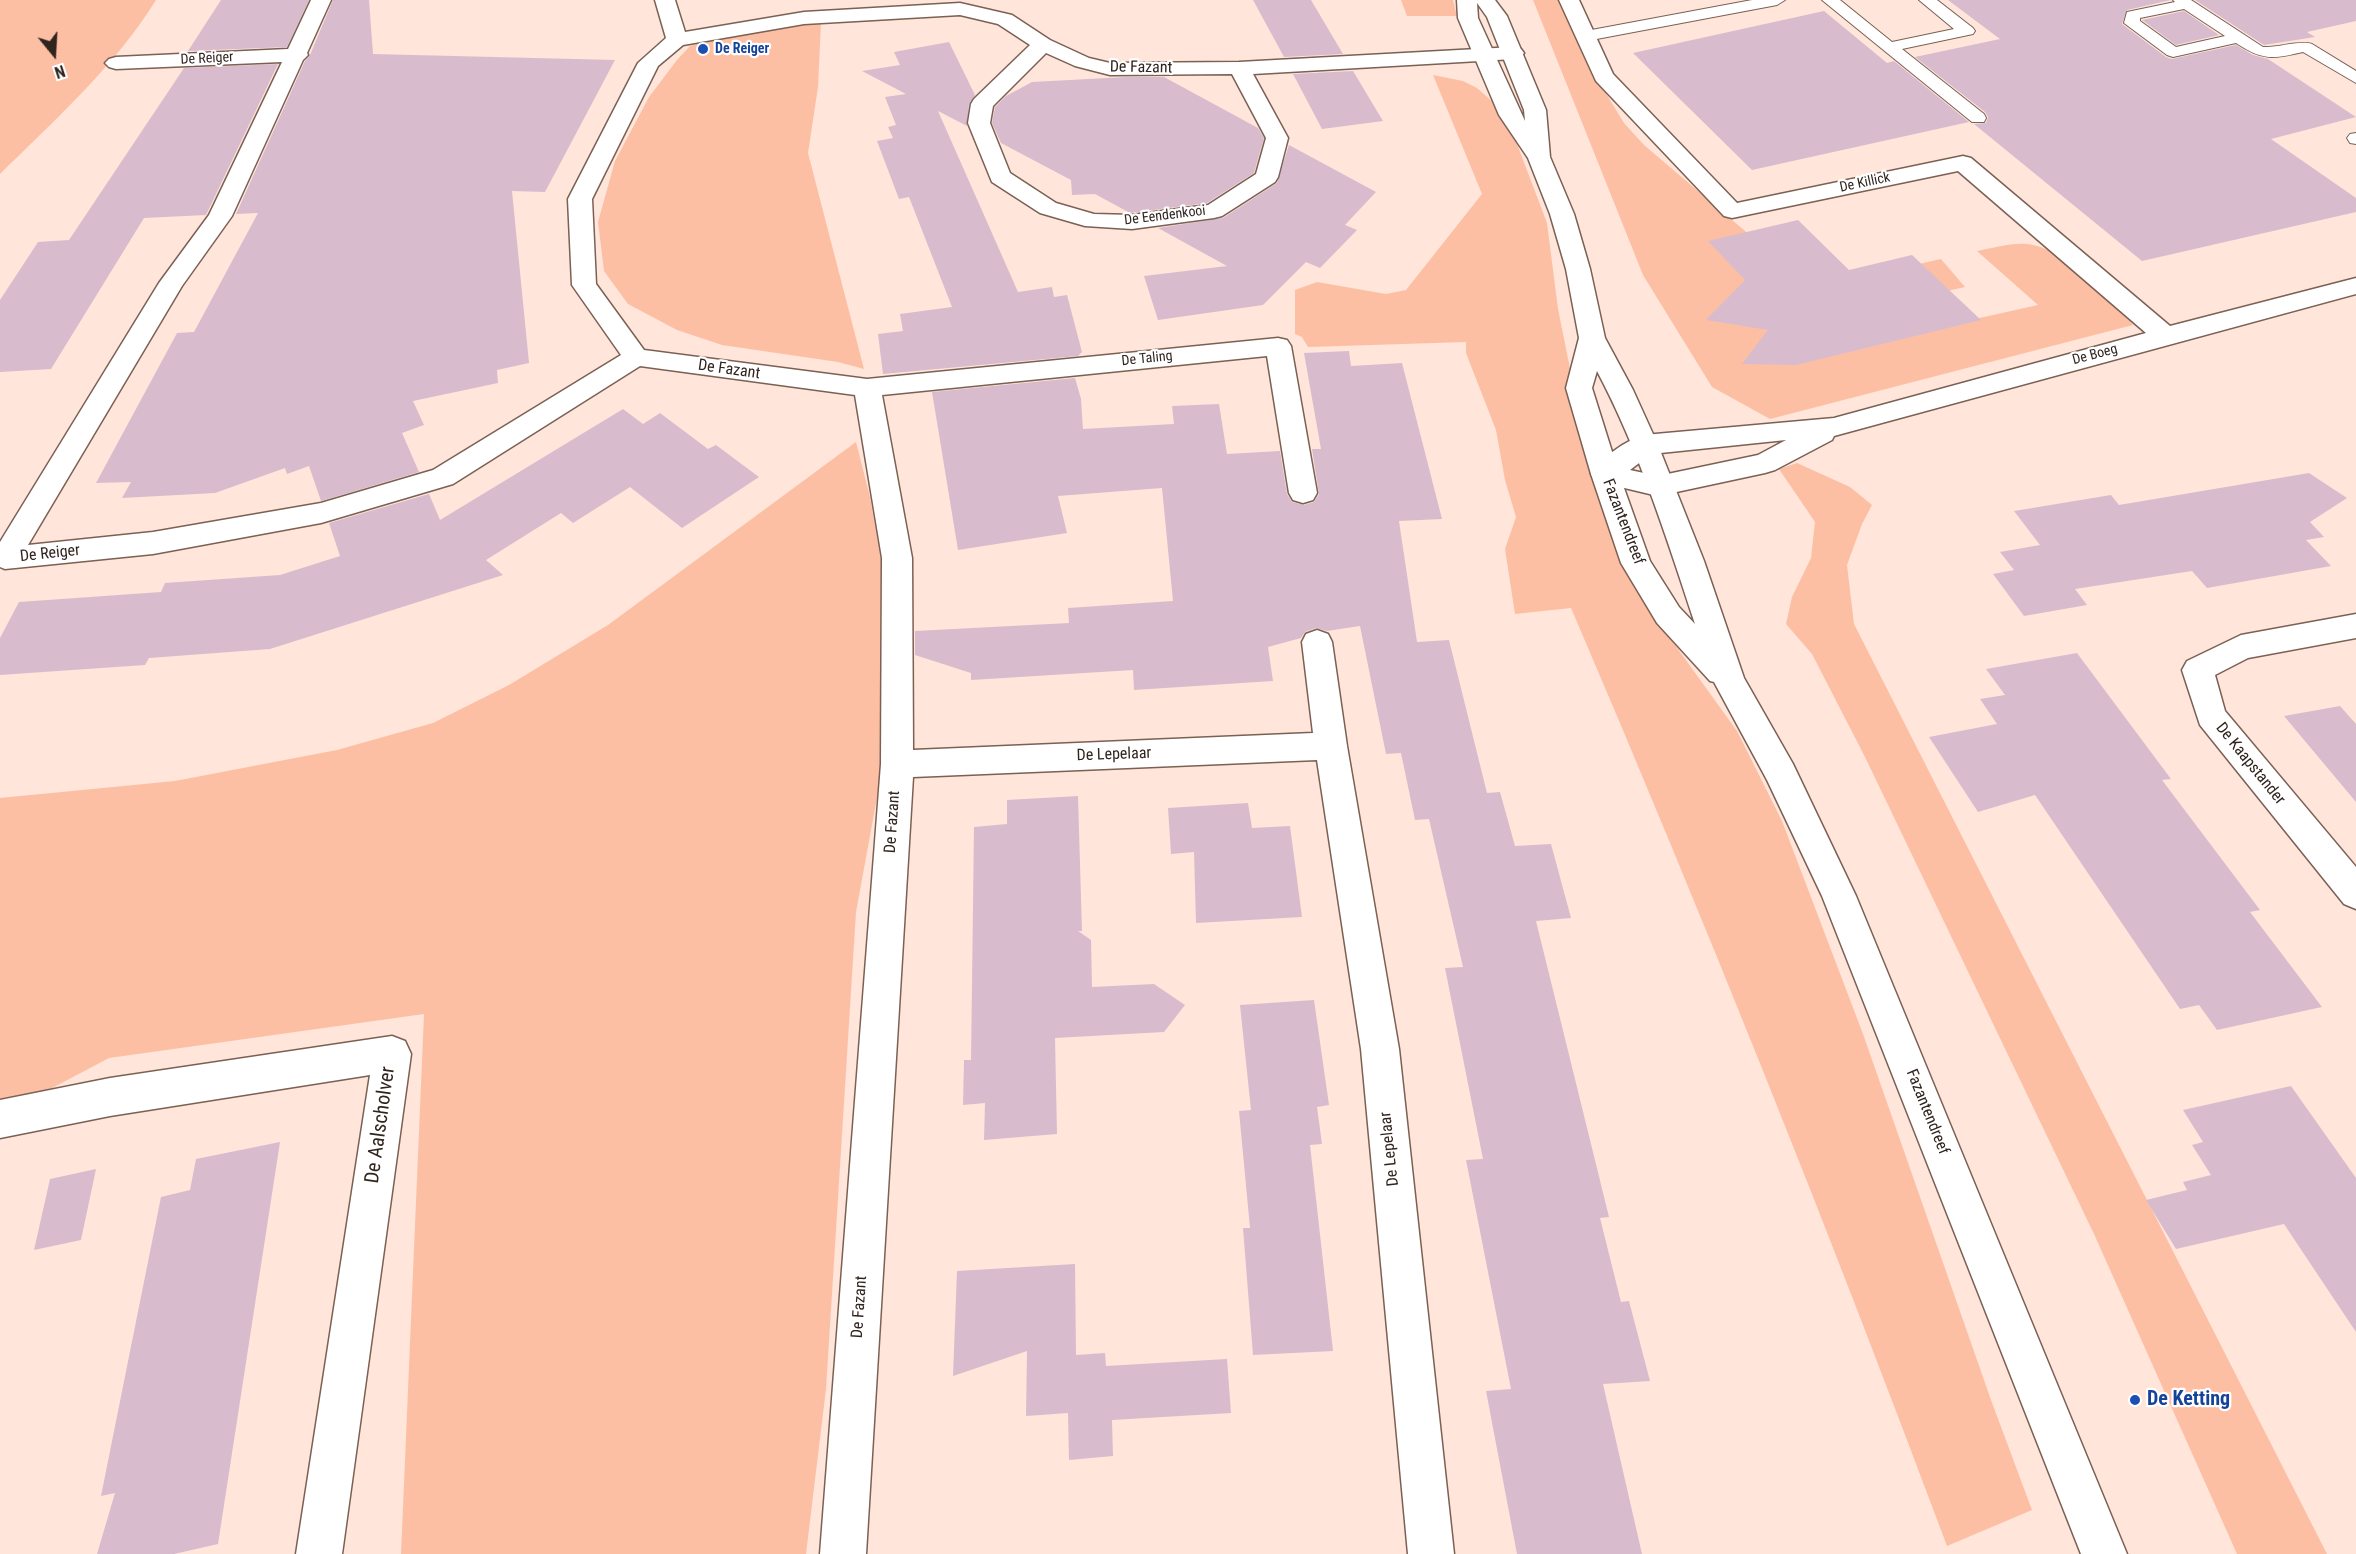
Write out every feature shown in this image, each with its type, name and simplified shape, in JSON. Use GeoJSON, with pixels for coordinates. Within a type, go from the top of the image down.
{"type":"FeatureCollection","features":[{"type":"Feature","properties":{"kind":"street","name":"De Reiger"},"geometry":{"type":"LineString","coordinates":[[321,0],[298,55],[220,216],[171,283],[5,558],[153,543],[310,516],[443,477],[636,357]]}},
{"type":"Feature","properties":{"kind":"street"},"geometry":{"type":"LineString","coordinates":[[665,0],[677,40]]}},
{"type":"Feature","properties":{"kind":"street","name":"Fazantendreef"},"geometry":{"type":"LineString","coordinates":[[1467,0],[1467,18],[1482,54],[1510,115],[1539,158],[1562,214],[1578,269],[1592,338],[1620,390],[1644,446],[1689,561],[1729,680],[1781,774],[1839,896],[2104,1554]]}},
{"type":"Feature","properties":{"kind":"street","name":"Fazantendreef"},"geometry":{"type":"LineString","coordinates":[[1485,0],[1497,16],[1514,53],[1535,110],[1539,158]]}},
{"type":"Feature","properties":{"kind":"street","name":"De Killick"},"geometry":{"type":"LineString","coordinates":[[1569,0],[1604,76],[1732,211],[1963,163],[2165,335]]}},
{"type":"Feature","properties":{"kind":"street","name":"De Fazant"},"geometry":{"type":"LineString","coordinates":[[843,1554],[897,764],[897,558],[867,388],[636,357],[584,285],[580,199],[649,63],[677,40],[804,18],[960,9],[1012,13],[1043,44],[1082,62],[1110,69],[1239,68],[1514,53]]}},
{"type":"Feature","properties":{"kind":"street","name":"De Eendenkooi"},"geometry":{"type":"LineString","coordinates":[[1043,44],[982,104],[979,123],[1000,177],[1048,207],[1093,221],[1132,222],[1214,211],[1267,177],[1277,138],[1239,68]]}},
{"type":"Feature","properties":{"kind":"street","name":"De Reiger"},"geometry":{"type":"LineString","coordinates":[[116,63],[298,55]]}},
{"type":"Feature","properties":{"kind":"street","name":"De Boeg"},"geometry":{"type":"LineString","coordinates":[[1605,474],[1644,446],[1742,434],[1834,427],[2165,335],[2356,286]]}},
{"type":"Feature","properties":{"kind":"street","name":"Fazantendreef"},"geometry":{"type":"LineString","coordinates":[[1592,338],[1579,388],[1605,474],[1636,563],[1668,615],[1729,680]]}},
{"type":"Feature","properties":{"kind":"street","name":"De Taling"},"geometry":{"type":"LineString","coordinates":[[867,388],[1278,346],[1303,493]]}},
{"type":"Feature","properties":{"kind":"street","name":"De Boeg"},"geometry":{"type":"LineString","coordinates":[[1605,474],[1658,486],[1765,463],[1834,427]]}},
{"type":"Feature","properties":{"kind":"street","name":"De Kaapstander"},"geometry":{"type":"LineString","coordinates":[[2356,626],[2241,647],[2198,670],[2211,716],[2356,893]]}},
{"type":"Feature","properties":{"kind":"street","name":"De Lepelaar"},"geometry":{"type":"LineString","coordinates":[[1317,642],[1331,746],[1380,1049],[1431,1554]]}},
{"type":"Feature","properties":{"kind":"street","name":"De Lepelaar"},"geometry":{"type":"LineString","coordinates":[[897,764],[1331,746]]}},
{"type":"Feature","properties":{"kind":"street","name":"De Aalscholver"},"geometry":{"type":"LineString","coordinates":[[0,1119],[110,1097],[392,1054],[319,1554]]}},
{"type":"Feature","properties":{"kind":"lane"},"geometry":{"type":"LineString","coordinates":[[1586,36],[1777,0]]}},
{"type":"Feature","properties":{"kind":"lane"},"geometry":{"type":"LineString","coordinates":[[1830,0],[1977,118]]}},
{"type":"Feature","properties":{"kind":"lane"},"geometry":{"type":"LineString","coordinates":[[1890,47],[1967,31],[1927,0]]}},
{"type":"Feature","properties":{"kind":"lane"},"geometry":{"type":"LineString","coordinates":[[2240,38],[2173,52],[2132,23],[2133,15],[2184,2],[2240,38],[2259,51],[2277,53],[2306,47],[2356,78]]}},
{"type":"Feature","properties":{"kind":"shaded area"},"geometry":{"type":"Polygon","coordinates":[[[0,0],[156,0],[103,70],[63,113],[0,174],[0,0]]]}},
{"type":"Feature","properties":{"kind":"shaded area"},"geometry":{"type":"Polygon","coordinates":[[[1401,0],[1453,0],[1457,16],[1407,16],[1401,0]]]}},
{"type":"Feature","properties":{"kind":"shaded area"},"geometry":{"type":"Polygon","coordinates":[[[1533,0],[1558,0],[1599,82],[1624,123],[1644,145],[1765,248],[1844,281],[1941,259],[1965,287],[1838,316],[1863,344],[2038,305],[1977,251],[2019,244],[2047,249],[2061,256],[2101,289],[2133,325],[1770,419],[1712,387],[1643,275],[1533,0]]]}},
{"type":"Feature","properties":{"kind":"shaded area"},"geometry":{"type":"Polygon","coordinates":[[[821,22],[818,87],[808,153],[864,369],[838,362],[722,345],[677,330],[628,304],[604,271],[598,222],[615,161],[649,97],[677,60],[690,46],[732,33],[821,22]]]}},
{"type":"Feature","properties":{"kind":"shaded area"},"geometry":{"type":"Polygon","coordinates":[[[1433,75],[1463,81],[1477,88],[1493,102],[1514,136],[1547,223],[1558,309],[1579,413],[1621,555],[1670,638],[1737,731],[1782,821],[1863,1034],[1991,1400],[2032,1510],[1947,1546],[1765,1075],[1571,608],[1515,614],[1505,549],[1516,517],[1505,480],[1496,430],[1466,353],[1466,342],[1308,347],[1302,337],[1295,334],[1295,290],[1317,282],[1386,294],[1406,290],[1482,194],[1433,75]]]}},
{"type":"Feature","properties":{"kind":"shaded area"},"geometry":{"type":"Polygon","coordinates":[[[856,442],[870,497],[890,611],[883,765],[856,912],[826,1389],[806,1554],[401,1554],[424,1014],[109,1058],[20,1105],[0,1108],[0,798],[175,781],[337,750],[433,723],[509,685],[608,625],[856,442]]]}},
{"type":"Feature","properties":{"kind":"shaded area"},"geometry":{"type":"Polygon","coordinates":[[[1797,463],[1850,487],[1872,505],[1862,524],[1847,565],[1854,624],[2327,1554],[2237,1554],[2094,1234],[1865,757],[1812,654],[1786,624],[1792,597],[1811,558],[1815,522],[1779,469],[1797,463]]]}},
{"type":"Feature","properties":{"kind":"building"},"geometry":{"type":"Polygon","coordinates":[[[221,0],[309,0],[287,47],[188,51],[221,0]]]}},
{"type":"Feature","properties":{"kind":"building"},"geometry":{"type":"Polygon","coordinates":[[[333,0],[369,0],[373,54],[615,60],[545,192],[512,191],[529,363],[497,370],[498,383],[413,401],[424,425],[402,433],[419,472],[321,501],[309,466],[287,474],[285,468],[215,493],[122,498],[131,482],[96,483],[177,333],[194,332],[258,213],[236,214],[333,0]]]}},
{"type":"Feature","properties":{"kind":"building"},"geometry":{"type":"Polygon","coordinates":[[[1253,0],[1311,0],[1343,54],[1284,57],[1253,0]]]}},
{"type":"Feature","properties":{"kind":"building"},"geometry":{"type":"Polygon","coordinates":[[[1948,0],[2171,0],[2127,10],[2122,24],[2166,57],[2172,59],[2236,45],[2253,55],[2268,59],[2356,117],[2271,139],[2356,198],[2356,212],[2142,261],[1974,124],[1986,123],[1988,117],[1985,112],[1915,57],[2000,39],[1948,0]]]}},
{"type":"Feature","properties":{"kind":"building"},"geometry":{"type":"Polygon","coordinates":[[[2195,0],[2356,0],[2356,21],[2307,32],[2315,37],[2264,45],[2195,0]]]}},
{"type":"Feature","properties":{"kind":"building"},"geometry":{"type":"Polygon","coordinates":[[[1824,11],[1887,63],[1894,61],[1969,122],[1752,170],[1633,53],[1824,11]]]}},
{"type":"Feature","properties":{"kind":"building"},"geometry":{"type":"Polygon","coordinates":[[[2184,11],[2219,35],[2176,45],[2142,20],[2184,11]]]}},
{"type":"Feature","properties":{"kind":"building"},"geometry":{"type":"Polygon","coordinates":[[[949,42],[975,95],[969,104],[967,126],[938,111],[1018,292],[1052,287],[1054,297],[1067,295],[1082,352],[1078,356],[883,374],[878,334],[903,331],[900,314],[952,307],[909,197],[899,199],[877,141],[893,138],[888,127],[896,125],[885,97],[906,94],[862,71],[900,65],[894,52],[949,42]]]}},
{"type":"Feature","properties":{"kind":"building"},"geometry":{"type":"Polygon","coordinates":[[[278,64],[206,215],[144,218],[51,369],[0,372],[0,300],[38,242],[69,240],[184,68],[278,64]]]}},
{"type":"Feature","properties":{"kind":"building"},"geometry":{"type":"Polygon","coordinates":[[[1353,71],[1383,121],[1322,129],[1293,74],[1353,71]]]}},
{"type":"Feature","properties":{"kind":"building"},"geometry":{"type":"Polygon","coordinates":[[[1164,77],[1258,128],[1264,138],[1254,173],[1207,203],[1130,213],[1095,194],[1072,195],[1071,180],[1001,143],[992,123],[995,107],[1006,96],[1032,82],[1164,77]]]}},
{"type":"Feature","properties":{"kind":"building"},"geometry":{"type":"Polygon","coordinates":[[[1289,145],[1376,192],[1345,225],[1357,230],[1320,268],[1306,262],[1263,305],[1158,320],[1144,276],[1227,266],[1158,228],[1223,218],[1277,183],[1289,145]]]}},
{"type":"Feature","properties":{"kind":"building"},"geometry":{"type":"Polygon","coordinates":[[[1798,220],[1849,270],[1912,255],[1981,320],[1796,365],[1742,364],[1768,330],[1706,320],[1745,280],[1708,241],[1798,220]]]}},
{"type":"Feature","properties":{"kind":"building"},"geometry":{"type":"Polygon","coordinates":[[[1349,351],[1351,366],[1402,363],[1442,519],[1399,521],[1417,642],[1449,640],[1487,793],[1500,792],[1515,846],[1551,844],[1571,918],[1536,921],[1609,1217],[1600,1218],[1621,1302],[1629,1301],[1650,1381],[1603,1384],[1642,1554],[1517,1554],[1486,1391],[1511,1389],[1466,1160],[1483,1159],[1445,968],[1463,967],[1429,819],[1415,820],[1401,753],[1386,754],[1360,626],[1327,631],[1316,628],[1305,632],[1301,638],[1268,647],[1273,681],[1134,690],[1133,670],[971,680],[971,673],[915,655],[915,631],[1069,623],[1068,608],[1173,601],[1162,488],[1058,496],[1067,533],[958,550],[932,392],[1075,378],[1081,399],[1083,429],[1174,424],[1172,406],[1219,404],[1227,454],[1280,451],[1287,494],[1292,502],[1304,505],[1314,502],[1319,494],[1312,449],[1321,449],[1304,353],[1349,351]]]}},
{"type":"Feature","properties":{"kind":"building"},"geometry":{"type":"Polygon","coordinates":[[[623,409],[643,424],[660,413],[708,449],[716,445],[759,477],[682,528],[630,487],[573,523],[561,513],[486,560],[503,575],[270,649],[149,658],[145,665],[0,675],[0,638],[19,602],[161,592],[165,583],[280,575],[340,556],[329,523],[429,494],[440,520],[623,409]]]}},
{"type":"Feature","properties":{"kind":"building"},"geometry":{"type":"Polygon","coordinates":[[[2309,473],[2347,498],[2310,522],[2324,537],[2306,540],[2331,566],[2207,588],[2192,571],[2075,589],[2087,605],[2024,616],[1993,574],[2014,570],[2000,552],[2040,545],[2014,511],[2111,495],[2119,505],[2309,473]]]}},
{"type":"Feature","properties":{"kind":"building"},"geometry":{"type":"Polygon","coordinates":[[[2077,653],[2171,779],[2162,780],[2260,910],[2250,912],[2322,1007],[2217,1030],[2199,1005],[2180,1009],[2035,795],[1978,812],[1929,737],[1997,724],[1980,699],[2005,695],[1986,669],[2077,653]]]}},
{"type":"Feature","properties":{"kind":"building"},"geometry":{"type":"Polygon","coordinates":[[[2340,706],[2356,724],[2356,802],[2284,716],[2340,706]]]}},
{"type":"Feature","properties":{"kind":"building"},"geometry":{"type":"Polygon","coordinates":[[[1078,796],[1082,931],[1078,931],[1091,940],[1092,987],[1154,984],[1185,1005],[1164,1032],[1055,1038],[1057,1134],[984,1140],[985,1103],[963,1105],[964,1060],[971,1060],[974,827],[1007,824],[1007,800],[1078,796]]]}},
{"type":"Feature","properties":{"kind":"building"},"geometry":{"type":"Polygon","coordinates":[[[1248,803],[1252,828],[1290,826],[1302,917],[1196,923],[1194,852],[1171,854],[1168,808],[1248,803]]]}},
{"type":"Feature","properties":{"kind":"building"},"geometry":{"type":"Polygon","coordinates":[[[1314,1000],[1329,1105],[1317,1107],[1322,1144],[1310,1145],[1333,1351],[1253,1355],[1243,1228],[1250,1228],[1239,1111],[1251,1110],[1240,1005],[1314,1000]]]}},
{"type":"Feature","properties":{"kind":"building"},"geometry":{"type":"Polygon","coordinates":[[[2291,1086],[2356,1178],[2356,1332],[2284,1224],[2176,1249],[2146,1200],[2187,1190],[2183,1182],[2211,1175],[2192,1145],[2203,1142],[2183,1110],[2291,1086]]]}},
{"type":"Feature","properties":{"kind":"building"},"geometry":{"type":"Polygon","coordinates":[[[280,1142],[218,1544],[174,1554],[97,1554],[115,1493],[101,1496],[161,1197],[190,1190],[196,1159],[280,1142]]]}},
{"type":"Feature","properties":{"kind":"building"},"geometry":{"type":"Polygon","coordinates":[[[96,1169],[81,1240],[34,1250],[50,1179],[96,1169]]]}},
{"type":"Feature","properties":{"kind":"building"},"geometry":{"type":"Polygon","coordinates":[[[1075,1264],[1076,1355],[1105,1353],[1106,1366],[1227,1359],[1231,1413],[1112,1420],[1113,1456],[1069,1460],[1068,1413],[1026,1416],[1027,1351],[953,1376],[957,1271],[1075,1264]]]}},
{"type":"Feature","properties":{"kind":"place","name":"De Reiger"},"geometry":{"type":"Point","coordinates":[703,49]}},
{"type":"Feature","properties":{"kind":"place","name":"De Ketting"},"geometry":{"type":"Point","coordinates":[2135,1400]}}]}
